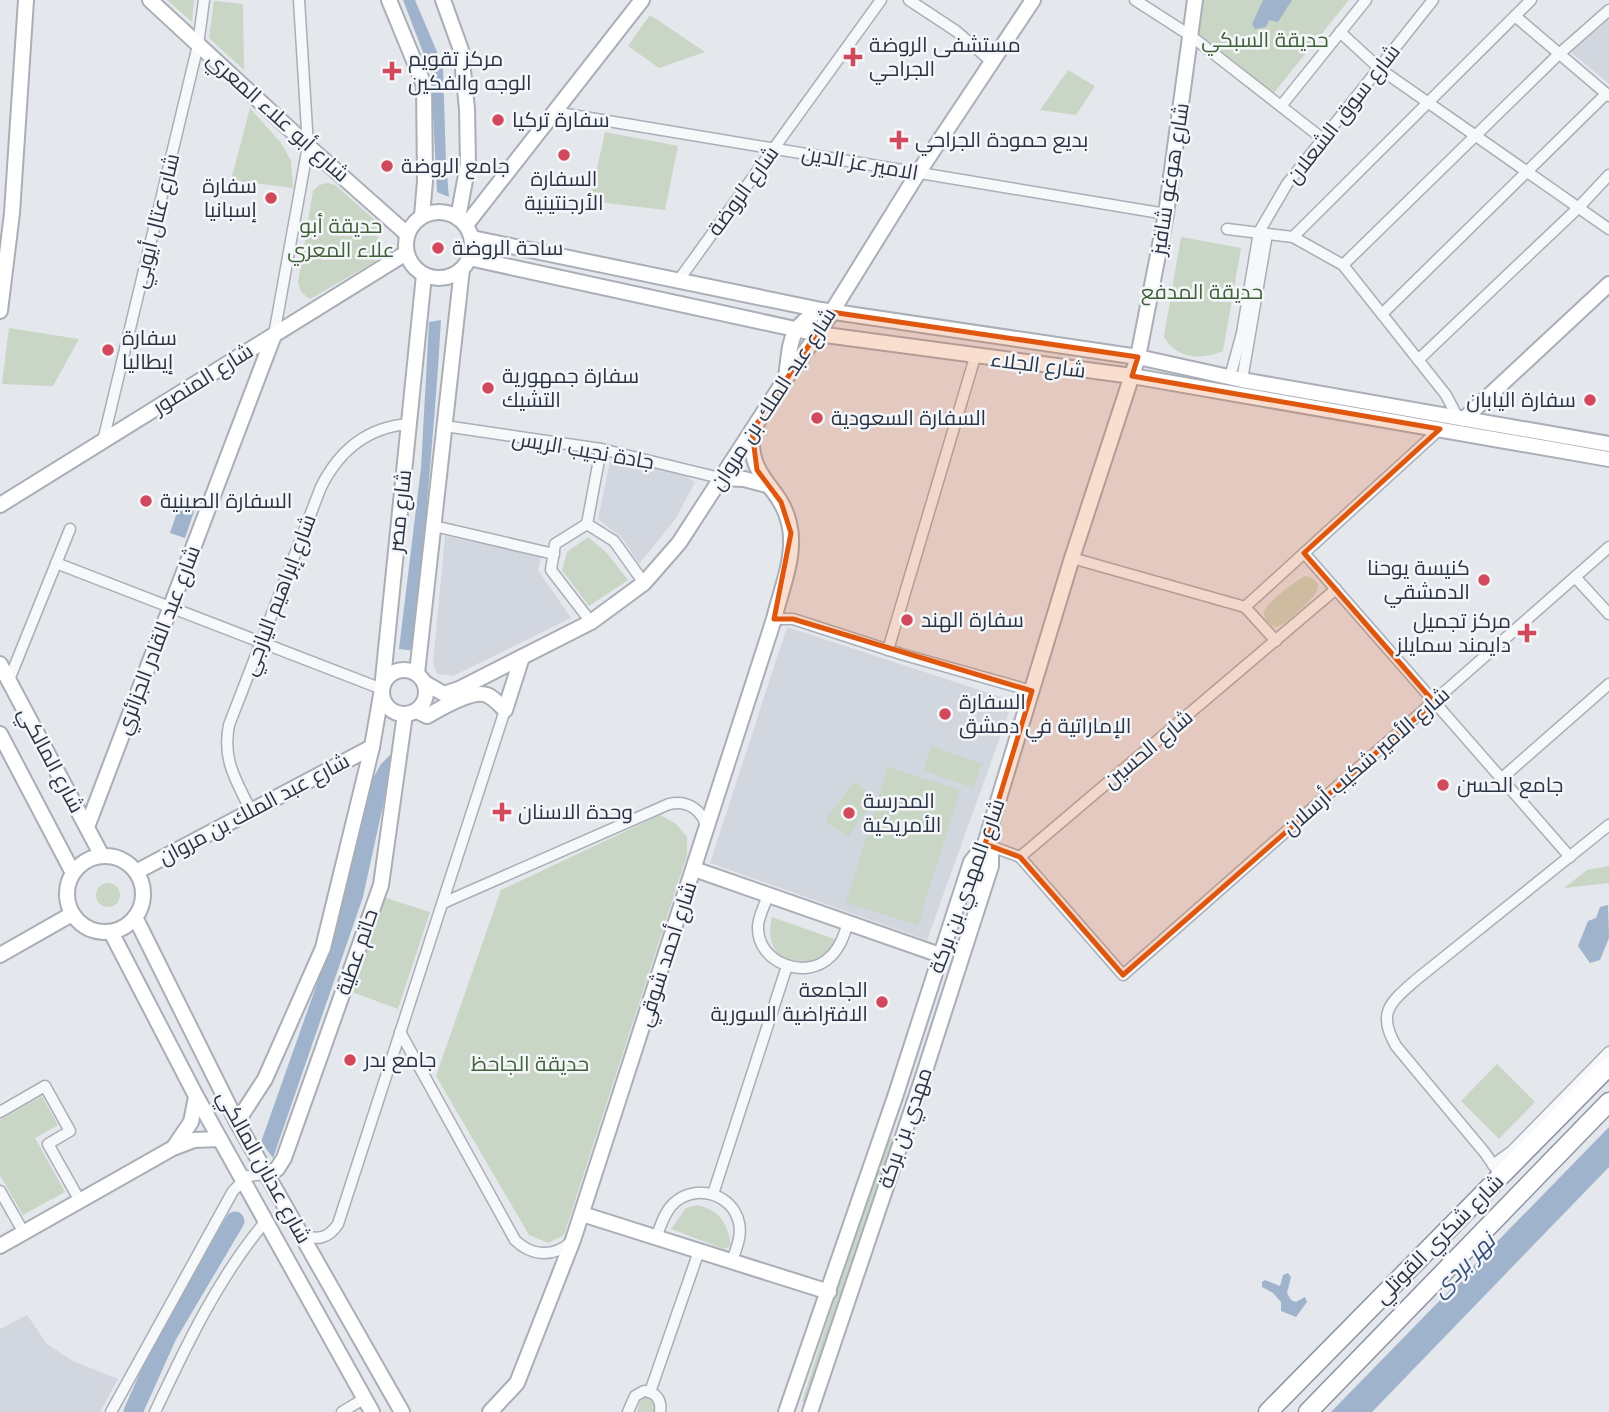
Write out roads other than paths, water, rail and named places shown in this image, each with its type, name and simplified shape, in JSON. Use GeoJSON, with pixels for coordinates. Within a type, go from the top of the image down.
{"type":"FeatureCollection","features":[{"type":"Feature","properties":{"kind":"highway","name":"شارع شكري القوتلي"},"geometry":{"type":"LineString","coordinates":[[1268,1412],[1497,1170],[1609,1066]]}},
{"type":"Feature","properties":{"kind":"highway","name":"شارع شكري القوتلي"},"geometry":{"type":"LineString","coordinates":[[1308,1412],[1609,1102]]}},
{"type":"Feature","properties":{"kind":"main road"},"geometry":{"type":"LineString","coordinates":[[0,311],[6,212],[26,0]]}},
{"type":"Feature","properties":{"kind":"main road","name":"شارع أبو علاء المعري"},"geometry":{"type":"LineString","coordinates":[[149,0],[407,233]]}},
{"type":"Feature","properties":{"kind":"main road"},"geometry":{"type":"LineString","coordinates":[[389,0],[424,85],[425,181],[422,216]]}},
{"type":"Feature","properties":{"kind":"main road"},"geometry":{"type":"LineString","coordinates":[[443,0],[461,50],[467,109],[466,264],[444,278],[424,275],[416,270],[406,253],[407,233],[413,223],[422,216],[440,212],[465,227]]}},
{"type":"Feature","properties":{"kind":"main road"},"geometry":{"type":"LineString","coordinates":[[465,227],[642,0]]}},
{"type":"Feature","properties":{"kind":"main road","name":"شارع عبد الملك بن مروان"},"geometry":{"type":"LineString","coordinates":[[421,678],[444,694],[459,689],[591,622],[644,583],[680,543],[786,378],[818,334],[826,311],[1033,0]]}},
{"type":"Feature","properties":{"kind":"main road","name":"شارع هوغو شافيز"},"geometry":{"type":"LineString","coordinates":[[1138,357],[1167,214],[1195,0]]}},
{"type":"Feature","properties":{"kind":"main road","name":"شارع الجلاء"},"geometry":{"type":"LineString","coordinates":[[465,227],[678,281],[826,311],[1138,357],[1236,379],[1606,441]]}},
{"type":"Feature","properties":{"kind":"main road","name":"شارع المنصور"},"geometry":{"type":"LineString","coordinates":[[0,505],[406,253]]}},
{"type":"Feature","properties":{"kind":"main road","name":"شارع الجلاء"},"geometry":{"type":"LineString","coordinates":[[466,264],[818,334],[1132,376],[1609,459]]}},
{"type":"Feature","properties":{"kind":"main road","name":"شارع مصر"},"geometry":{"type":"LineString","coordinates":[[421,678],[434,526],[466,264]]}},
{"type":"Feature","properties":{"kind":"main road","name":"شارع مصر"},"geometry":{"type":"LineString","coordinates":[[372,747],[382,689],[424,275]]}},
{"type":"Feature","properties":{"kind":"main road"},"geometry":{"type":"LineString","coordinates":[[1461,418],[1609,284]]}},
{"type":"Feature","properties":{"kind":"main road"},"geometry":{"type":"LineString","coordinates":[[786,378],[795,329],[802,321],[826,311]]}},
{"type":"Feature","properties":{"kind":"main road","name":"شارع عبد القادر الجزائري"},"geometry":{"type":"LineString","coordinates":[[87,827],[274,335]]}},
{"type":"Feature","properties":{"kind":"main road","name":"شارع المهدي بن بركة"},"geometry":{"type":"LineString","coordinates":[[786,1412],[895,1097],[971,862],[985,844],[1072,558],[1138,357]]}},
{"type":"Feature","properties":{"kind":"main road","name":"شارع أحمد شوقي"},"geometry":{"type":"LineString","coordinates":[[490,1412],[517,1383],[573,1240],[774,618],[790,555],[791,533],[781,502],[767,485],[754,461],[752,431]]}},
{"type":"Feature","properties":{"kind":"main road"},"geometry":{"type":"LineString","coordinates":[[720,478],[744,479],[767,485]]}},
{"type":"Feature","properties":{"kind":"main road"},"geometry":{"type":"LineString","coordinates":[[411,713],[425,701],[427,689],[421,678],[410,670],[396,671],[384,681],[382,689],[384,702],[399,714],[427,716],[450,703],[482,694],[490,696],[505,710],[522,657]]}},
{"type":"Feature","properties":{"kind":"main road","name":"شارع المالكي"},"geometry":{"type":"LineString","coordinates":[[0,664],[102,856]]}},
{"type":"Feature","properties":{"kind":"main road","name":"حاتم عطية"},"geometry":{"type":"LineString","coordinates":[[266,1174],[277,1169],[284,1158],[381,885],[411,713]]}},
{"type":"Feature","properties":{"kind":"main road","name":"شارع المالكي"},"geometry":{"type":"LineString","coordinates":[[0,734],[73,873]]}},
{"type":"Feature","properties":{"kind":"main road","name":"شارع عبد الملك بن مروان"},"geometry":{"type":"LineString","coordinates":[[136,872],[372,747]]}},
{"type":"Feature","properties":{"kind":"main road","name":"حاتم عطية"},"geometry":{"type":"LineString","coordinates":[[237,1122],[265,1079],[323,948],[372,747]]}},
{"type":"Feature","properties":{"kind":"main road","name":"مهدي بن بركة"},"geometry":{"type":"LineString","coordinates":[[810,1412],[991,866],[991,854],[985,844]]}},
{"type":"Feature","properties":{"kind":"main road"},"geometry":{"type":"LineString","coordinates":[[102,856],[115,857],[127,863],[136,872],[143,895],[141,907],[135,917],[128,924],[111,932],[89,929],[72,914],[67,893],[73,873],[81,864],[102,856]]}},
{"type":"Feature","properties":{"kind":"main road"},"geometry":{"type":"LineString","coordinates":[[694,869],[940,955]]}},
{"type":"Feature","properties":{"kind":"main road"},"geometry":{"type":"LineString","coordinates":[[0,955],[72,914]]}},
{"type":"Feature","properties":{"kind":"main road","name":"شارع عدنان المالكي"},"geometry":{"type":"LineString","coordinates":[[135,917],[237,1122],[402,1412]]}},
{"type":"Feature","properties":{"kind":"main road","name":"شارع عدنان المالكي"},"geometry":{"type":"LineString","coordinates":[[111,932],[196,1096],[372,1412]]}},
{"type":"Feature","properties":{"kind":"main road"},"geometry":{"type":"LineString","coordinates":[[902,1075],[921,1083]]}},
{"type":"Feature","properties":{"kind":"main road"},"geometry":{"type":"LineString","coordinates":[[173,1148],[191,1122],[196,1096]]}},
{"type":"Feature","properties":{"kind":"main road"},"geometry":{"type":"LineString","coordinates":[[895,1097],[903,1103],[913,1105]]}},
{"type":"Feature","properties":{"kind":"main road"},"geometry":{"type":"LineString","coordinates":[[0,1246],[173,1148],[194,1140],[220,1139]]}},
{"type":"Feature","properties":{"kind":"main road"},"geometry":{"type":"LineString","coordinates":[[582,1214],[829,1292]]}},
{"type":"Feature","properties":{"kind":"street","name":"شارع عتال أيوبي"},"geometry":{"type":"LineString","coordinates":[[103,441],[198,45],[204,0]]}},
{"type":"Feature","properties":{"kind":"street"},"geometry":{"type":"LineString","coordinates":[[274,335],[308,146],[299,0]]}},
{"type":"Feature","properties":{"kind":"street","name":"شارع الروضة"},"geometry":{"type":"LineString","coordinates":[[678,281],[881,0]]}},
{"type":"Feature","properties":{"kind":"street"},"geometry":{"type":"LineString","coordinates":[[909,0],[956,31],[992,62]]}},
{"type":"Feature","properties":{"kind":"street"},"geometry":{"type":"LineString","coordinates":[[1135,0],[1191,36],[1323,139]]}},
{"type":"Feature","properties":{"kind":"street"},"geometry":{"type":"LineString","coordinates":[[1281,106],[1366,0]]}},
{"type":"Feature","properties":{"kind":"street","name":"شارع سوق الشعلان"},"geometry":{"type":"LineString","coordinates":[[1263,233],[1287,184],[1433,0]]}},
{"type":"Feature","properties":{"kind":"street"},"geometry":{"type":"LineString","coordinates":[[1293,237],[1531,0]]}},
{"type":"Feature","properties":{"kind":"street"},"geometry":{"type":"LineString","coordinates":[[1343,265],[1559,54],[1609,10]]}},
{"type":"Feature","properties":{"kind":"street"},"geometry":{"type":"LineString","coordinates":[[1382,314],[1607,95],[1515,16]]}},
{"type":"Feature","properties":{"kind":"street"},"geometry":{"type":"LineString","coordinates":[[1340,32],[1380,69],[1609,229]]}},
{"type":"Feature","properties":{"kind":"street","name":"الامير عز الدين"},"geometry":{"type":"LineString","coordinates":[[554,112],[1167,214]]}},
{"type":"Feature","properties":{"kind":"street"},"geometry":{"type":"LineString","coordinates":[[1419,360],[1609,175]]}},
{"type":"Feature","properties":{"kind":"street"},"geometry":{"type":"LineString","coordinates":[[1227,229],[1293,237],[1343,265],[1446,395],[1461,418]]}},
{"type":"Feature","properties":{"kind":"street"},"geometry":{"type":"LineString","coordinates":[[1236,379],[1263,233]]}},
{"type":"Feature","properties":{"kind":"street"},"geometry":{"type":"LineString","coordinates":[[888,650],[975,357]]}},
{"type":"Feature","properties":{"kind":"street","name":"شارع إبراهيم اليازجي"},"geometry":{"type":"LineString","coordinates":[[251,811],[229,767],[229,724],[328,472],[338,458],[364,436],[390,426],[409,424]]}},
{"type":"Feature","properties":{"kind":"street","name":"جادة نجيب الريس"},"geometry":{"type":"LineString","coordinates":[[445,426],[601,449],[720,478]]}},
{"type":"Feature","properties":{"kind":"street"},"geometry":{"type":"LineString","coordinates":[[1245,607],[1440,429]]}},
{"type":"Feature","properties":{"kind":"street"},"geometry":{"type":"LineString","coordinates":[[591,622],[551,570],[555,544],[587,524],[601,449]]}},
{"type":"Feature","properties":{"kind":"street"},"geometry":{"type":"LineString","coordinates":[[587,524],[614,541],[644,583]]}},
{"type":"Feature","properties":{"kind":"street"},"geometry":{"type":"LineString","coordinates":[[434,526],[554,554]]}},
{"type":"Feature","properties":{"kind":"street"},"geometry":{"type":"LineString","coordinates":[[9,680],[70,529]]}},
{"type":"Feature","properties":{"kind":"street","name":"شارع الأمير شكيب أرسلان"},"geometry":{"type":"LineString","coordinates":[[1020,857],[1123,975],[1609,547]]}},
{"type":"Feature","properties":{"kind":"street"},"geometry":{"type":"LineString","coordinates":[[1304,553],[1570,857]]}},
{"type":"Feature","properties":{"kind":"street"},"geometry":{"type":"LineString","coordinates":[[1072,558],[1245,607],[1276,641]]}},
{"type":"Feature","properties":{"kind":"street"},"geometry":{"type":"LineString","coordinates":[[56,564],[382,689]]}},
{"type":"Feature","properties":{"kind":"street"},"geometry":{"type":"LineString","coordinates":[[1575,577],[1609,614]]}},
{"type":"Feature","properties":{"kind":"street","name":"شارع الحسين"},"geometry":{"type":"LineString","coordinates":[[1020,857],[1336,589]]}},
{"type":"Feature","properties":{"kind":"street"},"geometry":{"type":"LineString","coordinates":[[774,618],[793,619],[888,650],[1032,691]]}},
{"type":"Feature","properties":{"kind":"street"},"geometry":{"type":"LineString","coordinates":[[1502,778],[1609,684]]}},
{"type":"Feature","properties":{"kind":"street"},"geometry":{"type":"LineString","coordinates":[[300,1232],[312,1238],[319,1238],[333,1232],[338,1224],[505,710]]}},
{"type":"Feature","properties":{"kind":"street"},"geometry":{"type":"LineString","coordinates":[[443,903],[669,804],[682,803],[694,808],[703,817],[707,829]]}},
{"type":"Feature","properties":{"kind":"street"},"geometry":{"type":"LineString","coordinates":[[1609,825],[1398,996],[1387,1012],[1385,1028],[1396,1046],[1497,1170],[1512,1151],[1609,1052]]}},
{"type":"Feature","properties":{"kind":"street"},"geometry":{"type":"LineString","coordinates":[[985,844],[1020,857]]}},
{"type":"Feature","properties":{"kind":"street"},"geometry":{"type":"LineString","coordinates":[[768,895],[758,926],[760,940],[774,960],[787,966],[802,969],[819,965],[830,958],[839,946],[848,923]]}},
{"type":"Feature","properties":{"kind":"street"},"geometry":{"type":"LineString","coordinates":[[713,1194],[787,966]]}},
{"type":"Feature","properties":{"kind":"street"},"geometry":{"type":"LineString","coordinates":[[400,1032],[515,1240],[530,1251],[549,1253],[558,1251],[573,1240]]}},
{"type":"Feature","properties":{"kind":"street"},"geometry":{"type":"LineString","coordinates":[[0,1112],[45,1086],[71,1131],[48,1144],[80,1201]]}},
{"type":"Feature","properties":{"kind":"street"},"geometry":{"type":"LineString","coordinates":[[111,1412],[225,1203],[243,1180],[253,1174],[266,1174]]}},
{"type":"Feature","properties":{"kind":"street"},"geometry":{"type":"LineString","coordinates":[[0,1191],[24,1233]]}},
{"type":"Feature","properties":{"kind":"street"},"geometry":{"type":"LineString","coordinates":[[656,1237],[664,1216],[683,1196],[697,1192],[713,1194],[724,1200],[735,1212],[740,1225],[740,1236],[732,1261]]}},
{"type":"Feature","properties":{"kind":"street"},"geometry":{"type":"LineString","coordinates":[[155,1412],[192,1332],[249,1241],[265,1222]]}},
{"type":"Feature","properties":{"kind":"street"},"geometry":{"type":"LineString","coordinates":[[650,1392],[699,1251]]}},
{"type":"Feature","properties":{"kind":"street"},"geometry":{"type":"LineString","coordinates":[[628,1412],[635,1396],[650,1392],[658,1398],[660,1412]]}},
{"type":"Feature","properties":{"kind":"street"},"geometry":{"type":"LineString","coordinates":[[342,1412],[365,1398]]}},
{"type":"Feature","properties":{"kind":"water"},"geometry":{"type":"Polygon","coordinates":[[[403,0],[415,0],[443,66],[449,197],[437,192],[431,73],[403,0]]]}},
{"type":"Feature","properties":{"kind":"water"},"geometry":{"type":"Polygon","coordinates":[[[1263,0],[1292,0],[1278,22],[1269,20],[1266,27],[1255,29],[1252,24],[1263,0]]]}},
{"type":"Feature","properties":{"kind":"water"},"geometry":{"type":"Polygon","coordinates":[[[441,320],[416,651],[399,649],[421,468],[429,322],[441,320]]]}},
{"type":"Feature","properties":{"kind":"water"},"geometry":{"type":"Polygon","coordinates":[[[183,495],[198,500],[185,538],[170,533],[183,495]]]}},
{"type":"Feature","properties":{"kind":"water"},"geometry":{"type":"Polygon","coordinates":[[[395,750],[363,897],[273,1158],[261,1142],[318,981],[344,891],[365,792],[381,764],[395,750]]]}},
{"type":"Feature","properties":{"kind":"water"},"geometry":{"type":"Polygon","coordinates":[[[1608,905],[1609,938],[1600,960],[1590,963],[1578,946],[1588,921],[1596,918],[1600,907],[1608,905]]]}},
{"type":"Feature","properties":{"kind":"water"},"geometry":{"type":"Polygon","coordinates":[[[1609,1127],[1609,1167],[1372,1412],[1331,1412],[1609,1127]]]}},
{"type":"Feature","properties":{"kind":"water"},"geometry":{"type":"Polygon","coordinates":[[[1288,1273],[1291,1277],[1287,1293],[1291,1300],[1296,1302],[1305,1297],[1307,1302],[1296,1317],[1281,1311],[1281,1302],[1273,1293],[1262,1287],[1265,1280],[1280,1286],[1283,1275],[1288,1273]]]}},
{"type":"Feature","properties":{"kind":"waterway"},"geometry":{"type":"LineString","coordinates":[[133,1412],[167,1336],[235,1221]]}},
{"type":"Feature","properties":{"kind":"place","name":"مستشفى الروضة الجراحي"},"geometry":{"type":"Point","coordinates":[853,57]}},
{"type":"Feature","properties":{"kind":"place","name":"مركز تقويم الوجه والفكين"},"geometry":{"type":"Point","coordinates":[392,71]}},
{"type":"Feature","properties":{"kind":"place","name":"سفارة تركيا"},"geometry":{"type":"Point","coordinates":[498,120]}},
{"type":"Feature","properties":{"kind":"place","name":"بديع حمودة الجراحي"},"geometry":{"type":"Point","coordinates":[899,140]}},
{"type":"Feature","properties":{"kind":"place","name":"السفارة الأرجنتينية"},"geometry":{"type":"Point","coordinates":[564,155]}},
{"type":"Feature","properties":{"kind":"place","name":"جامع الروضة"},"geometry":{"type":"Point","coordinates":[387,166]}},
{"type":"Feature","properties":{"kind":"place","name":"سفارة إسبانيا"},"geometry":{"type":"Point","coordinates":[271,198]}},
{"type":"Feature","properties":{"kind":"place","name":"ساحة الروضة"},"geometry":{"type":"Point","coordinates":[438,248]}},
{"type":"Feature","properties":{"kind":"place","name":"سفارة إيطاليا"},"geometry":{"type":"Point","coordinates":[108,350]}},
{"type":"Feature","properties":{"kind":"place","name":"سفارة جمهورية التشيك"},"geometry":{"type":"Point","coordinates":[488,388]}},
{"type":"Feature","properties":{"kind":"place","name":"سفارة اليابان"},"geometry":{"type":"Point","coordinates":[1590,400]}},
{"type":"Feature","properties":{"kind":"place","name":"السفارة السعودية"},"geometry":{"type":"Point","coordinates":[817,418]}},
{"type":"Feature","properties":{"kind":"place","name":"السفارة الصينية"},"geometry":{"type":"Point","coordinates":[146,501]}},
{"type":"Feature","properties":{"kind":"place","name":"كنيسة يوحنا الدمشقي"},"geometry":{"type":"Point","coordinates":[1484,580]}},
{"type":"Feature","properties":{"kind":"place","name":"سفارة الهند"},"geometry":{"type":"Point","coordinates":[907,620]}},
{"type":"Feature","properties":{"kind":"place","name":"مركز تجميل دايمند سمايلز"},"geometry":{"type":"Point","coordinates":[1527,633]}},
{"type":"Feature","properties":{"kind":"place","name":"السفارة الإماراتية في دمشق"},"geometry":{"type":"Point","coordinates":[945,714]}},
{"type":"Feature","properties":{"kind":"place","name":"جامع الحسن"},"geometry":{"type":"Point","coordinates":[1443,785]}},
{"type":"Feature","properties":{"kind":"place","name":"وحدة الاسنان"},"geometry":{"type":"Point","coordinates":[502,812]}},
{"type":"Feature","properties":{"kind":"place","name":"المدرسة الأمريكية"},"geometry":{"type":"Point","coordinates":[849,813]}},
{"type":"Feature","properties":{"kind":"place","name":"الجامعة الافتراضية السورية"},"geometry":{"type":"Point","coordinates":[882,1002]}},
{"type":"Feature","properties":{"kind":"place","name":"جامع بدر"},"geometry":{"type":"Point","coordinates":[350,1060]}},
{"type":"Feature","properties":{"kind":"park label","name":"حديقة السبكي"},"geometry":{"type":"Point","coordinates":[1265,40]}},
{"type":"Feature","properties":{"kind":"park label","name":"حديقة أبو علاء المعري"},"geometry":{"type":"Point","coordinates":[341,238]}},
{"type":"Feature","properties":{"kind":"park label","name":"حديقة المدفع"},"geometry":{"type":"Point","coordinates":[1202,292]}},
{"type":"Feature","properties":{"kind":"park label","name":"حديقة الجاحظ"},"geometry":{"type":"Point","coordinates":[530,1064]}},
{"type":"Feature","properties":{"kind":"water label","name":"نهر بردى"},"geometry":{"type":"Point","coordinates":[1463,1265]}}]}
